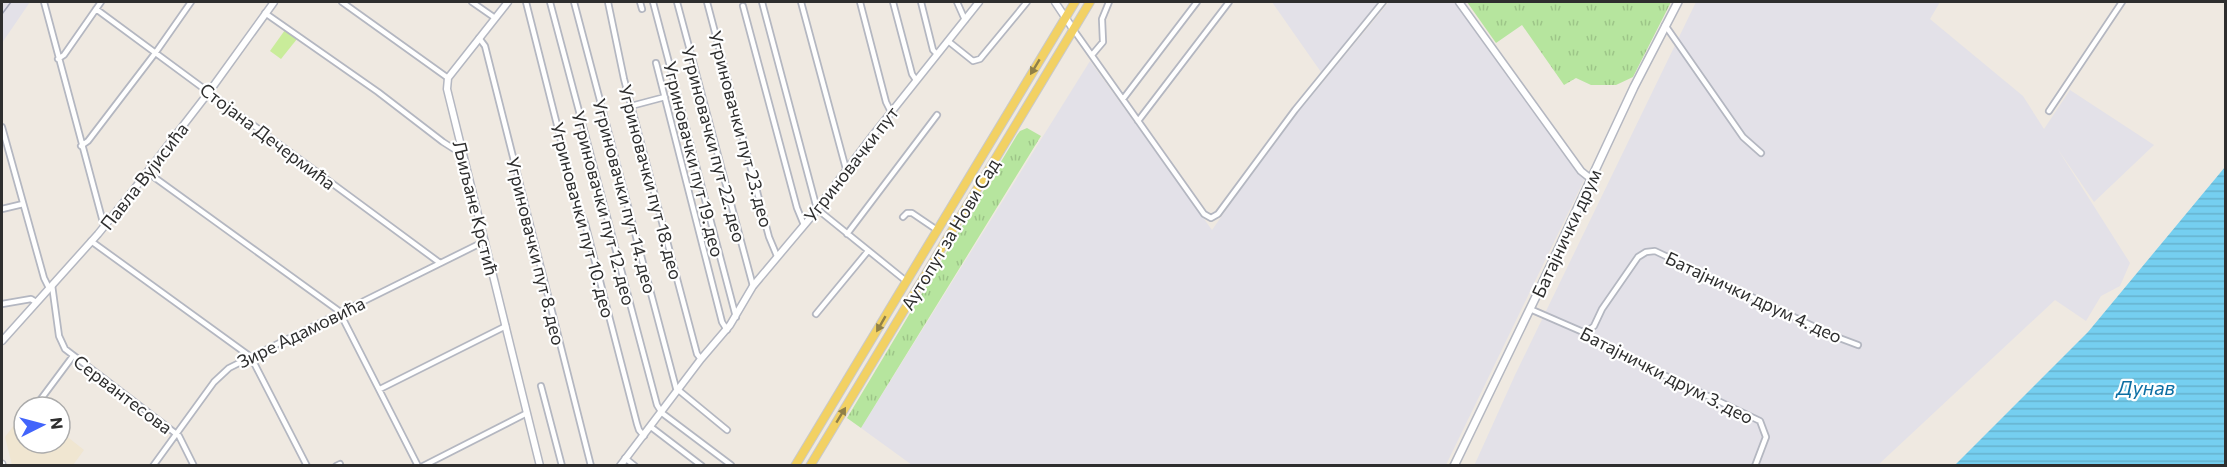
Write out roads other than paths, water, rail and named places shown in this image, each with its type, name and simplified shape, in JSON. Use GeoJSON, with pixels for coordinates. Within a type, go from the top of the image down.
{"type":"FeatureCollection","features":[{"type":"Feature","properties":{"kind":"main road","name":"Аутопут за Нови Сад"},"geometry":{"type":"LineString","coordinates":[[795,465],[1075,2]]}},
{"type":"Feature","properties":{"kind":"main road","name":"Аутопут за Нови Сад"},"geometry":{"type":"LineString","coordinates":[[810,465],[1090,2]]}},
{"type":"Feature","properties":{"kind":"main road","name":"Батајнички друм"},"geometry":{"type":"LineString","coordinates":[[1454,465],[1678,2]]}},
{"type":"Feature","properties":{"kind":"street"},"geometry":{"type":"LineString","coordinates":[[44,2],[104,226]]}},
{"type":"Feature","properties":{"kind":"street"},"geometry":{"type":"LineString","coordinates":[[58,59],[64,55],[101,2]]}},
{"type":"Feature","properties":{"kind":"street"},"geometry":{"type":"LineString","coordinates":[[81,146],[88,141],[156,52],[191,2]]}},
{"type":"Feature","properties":{"kind":"street","name":"Павла Вујисића"},"geometry":{"type":"LineString","coordinates":[[2,341],[92,241],[209,92],[274,2]]}},
{"type":"Feature","properties":{"kind":"street"},"geometry":{"type":"LineString","coordinates":[[342,2],[448,78],[508,2]]}},
{"type":"Feature","properties":{"kind":"street"},"geometry":{"type":"LineString","coordinates":[[472,2],[495,18]]}},
{"type":"Feature","properties":{"kind":"street","name":"Угриновачки пут 10. део"},"geometry":{"type":"LineString","coordinates":[[526,2],[637,424],[644,436]]}},
{"type":"Feature","properties":{"kind":"street","name":"Угриновачки пут 12. део"},"geometry":{"type":"LineString","coordinates":[[550,2],[651,387],[662,412]]}},
{"type":"Feature","properties":{"kind":"street","name":"Угриновачки пут 14. део"},"geometry":{"type":"LineString","coordinates":[[574,2],[677,390]]}},
{"type":"Feature","properties":{"kind":"street","name":"Угриновачки пут 18. део"},"geometry":{"type":"LineString","coordinates":[[608,2],[631,106],[678,287],[697,354],[701,359]]}},
{"type":"Feature","properties":{"kind":"street"},"geometry":{"type":"LineString","coordinates":[[640,2],[642,9]]}},
{"type":"Feature","properties":{"kind":"street","name":"Угриновачки пут 19. део"},"geometry":{"type":"LineString","coordinates":[[653,2],[736,317]]}},
{"type":"Feature","properties":{"kind":"street","name":"Угриновачки пут 22. део"},"geometry":{"type":"LineString","coordinates":[[677,2],[753,286]]}},
{"type":"Feature","properties":{"kind":"street","name":"Угриновачки пут 23. део"},"geometry":{"type":"LineString","coordinates":[[707,2],[777,256]]}},
{"type":"Feature","properties":{"kind":"street"},"geometry":{"type":"LineString","coordinates":[[762,2],[817,209],[906,281]]}},
{"type":"Feature","properties":{"kind":"street"},"geometry":{"type":"LineString","coordinates":[[801,2],[846,169]]}},
{"type":"Feature","properties":{"kind":"street"},"geometry":{"type":"LineString","coordinates":[[860,2],[886,102],[891,112]]}},
{"type":"Feature","properties":{"kind":"street"},"geometry":{"type":"LineString","coordinates":[[893,2],[912,74],[916,80]]}},
{"type":"Feature","properties":{"kind":"street"},"geometry":{"type":"LineString","coordinates":[[921,2],[933,50],[937,54]]}},
{"type":"Feature","properties":{"kind":"street"},"geometry":{"type":"LineString","coordinates":[[957,2],[965,21]]}},
{"type":"Feature","properties":{"kind":"street","name":"Угриновачки пут"},"geometry":{"type":"LineString","coordinates":[[620,465],[701,359],[727,330],[753,286],[817,209],[846,169],[979,2]]}},
{"type":"Feature","properties":{"kind":"street"},"geometry":{"type":"LineString","coordinates":[[948,41],[973,61],[980,59],[1027,2]]}},
{"type":"Feature","properties":{"kind":"street"},"geometry":{"type":"LineString","coordinates":[[1055,2],[1204,214],[1211,218],[1215,217],[1295,110],[1383,2]]}},
{"type":"Feature","properties":{"kind":"street"},"geometry":{"type":"LineString","coordinates":[[1092,55],[1102,42],[1102,19],[1109,2]]}},
{"type":"Feature","properties":{"kind":"street"},"geometry":{"type":"LineString","coordinates":[[1123,99],[1197,2]]}},
{"type":"Feature","properties":{"kind":"street"},"geometry":{"type":"LineString","coordinates":[[1138,121],[1229,2]]}},
{"type":"Feature","properties":{"kind":"street"},"geometry":{"type":"LineString","coordinates":[[1459,2],[1581,171],[1591,179]]}},
{"type":"Feature","properties":{"kind":"street"},"geometry":{"type":"LineString","coordinates":[[2049,111],[2122,2]]}},
{"type":"Feature","properties":{"kind":"street"},"geometry":{"type":"LineString","coordinates":[[743,6],[796,208],[804,225]]}},
{"type":"Feature","properties":{"kind":"street","name":"Стојана Дечермића"},"geometry":{"type":"LineString","coordinates":[[96,9],[422,247],[440,263]]}},
{"type":"Feature","properties":{"kind":"street"},"geometry":{"type":"LineString","coordinates":[[265,13],[378,92],[443,142],[462,150]]}},
{"type":"Feature","properties":{"kind":"street"},"geometry":{"type":"LineString","coordinates":[[1665,25],[1743,137],[1761,153]]}},
{"type":"Feature","properties":{"kind":"street","name":"Угриновачки пут 8. део"},"geometry":{"type":"LineString","coordinates":[[480,38],[485,46],[591,465]]}},
{"type":"Feature","properties":{"kind":"street"},"geometry":{"type":"LineString","coordinates":[[656,63],[723,322],[727,330]]}},
{"type":"Feature","properties":{"kind":"street","name":"Љиљане Крстић"},"geometry":{"type":"LineString","coordinates":[[448,78],[447,89],[540,465]]}},
{"type":"Feature","properties":{"kind":"street"},"geometry":{"type":"LineString","coordinates":[[631,106],[665,97]]}},
{"type":"Feature","properties":{"kind":"street"},"geometry":{"type":"LineString","coordinates":[[847,234],[937,115]]}},
{"type":"Feature","properties":{"kind":"street","name":"Сервантесова"},"geometry":{"type":"LineString","coordinates":[[2,127],[44,278],[51,287],[64,349],[177,434],[194,465]]}},
{"type":"Feature","properties":{"kind":"street"},"geometry":{"type":"LineString","coordinates":[[147,172],[324,298],[341,314],[421,465],[527,413]]}},
{"type":"Feature","properties":{"kind":"street"},"geometry":{"type":"LineString","coordinates":[[2,209],[23,204]]}},
{"type":"Feature","properties":{"kind":"street"},"geometry":{"type":"LineString","coordinates":[[903,217],[907,213],[912,213],[937,230]]}},
{"type":"Feature","properties":{"kind":"street"},"geometry":{"type":"LineString","coordinates":[[92,241],[251,357],[307,465]]}},
{"type":"Feature","properties":{"kind":"street","name":"Зире Адамовића"},"geometry":{"type":"LineString","coordinates":[[153,465],[221,374],[484,241]]}},
{"type":"Feature","properties":{"kind":"street"},"geometry":{"type":"LineString","coordinates":[[816,314],[868,251]]}},
{"type":"Feature","properties":{"kind":"street","name":"Батајнички друм 4. део"},"geometry":{"type":"LineString","coordinates":[[1582,332],[1594,326],[1602,309],[1638,257],[1646,252],[1655,251],[1834,336],[1858,345]]}},
{"type":"Feature","properties":{"kind":"street"},"geometry":{"type":"LineString","coordinates":[[2,304],[31,299],[36,302]]}},
{"type":"Feature","properties":{"kind":"street","name":"Батајнички друм 3. део"},"geometry":{"type":"LineString","coordinates":[[1530,309],[1582,332],[1589,339],[1760,421],[1766,437],[1755,465]]}},
{"type":"Feature","properties":{"kind":"street"},"geometry":{"type":"LineString","coordinates":[[380,389],[506,326]]}},
{"type":"Feature","properties":{"kind":"street"},"geometry":{"type":"LineString","coordinates":[[44,395],[73,356]]}},
{"type":"Feature","properties":{"kind":"street"},"geometry":{"type":"LineString","coordinates":[[541,386],[562,465]]}},
{"type":"Feature","properties":{"kind":"street"},"geometry":{"type":"LineString","coordinates":[[677,390],[727,430]]}},
{"type":"Feature","properties":{"kind":"street"},"geometry":{"type":"LineString","coordinates":[[662,412],[731,465]]}},
{"type":"Feature","properties":{"kind":"street"},"geometry":{"type":"LineString","coordinates":[[651,427],[702,465]]}},
{"type":"Feature","properties":{"kind":"street"},"geometry":{"type":"LineString","coordinates":[[626,458],[635,465]]}},
{"type":"Feature","properties":{"kind":"water","name":"Дунав"},"geometry":{"type":"Polygon","coordinates":[[[2225,167],[2225,465],[1955,465],[2088,332],[2225,167]]]}},
{"type":"Feature","properties":{"kind":"railway"},"geometry":{"type":"LineString","coordinates":[[2,14],[11,2]]}}]}
